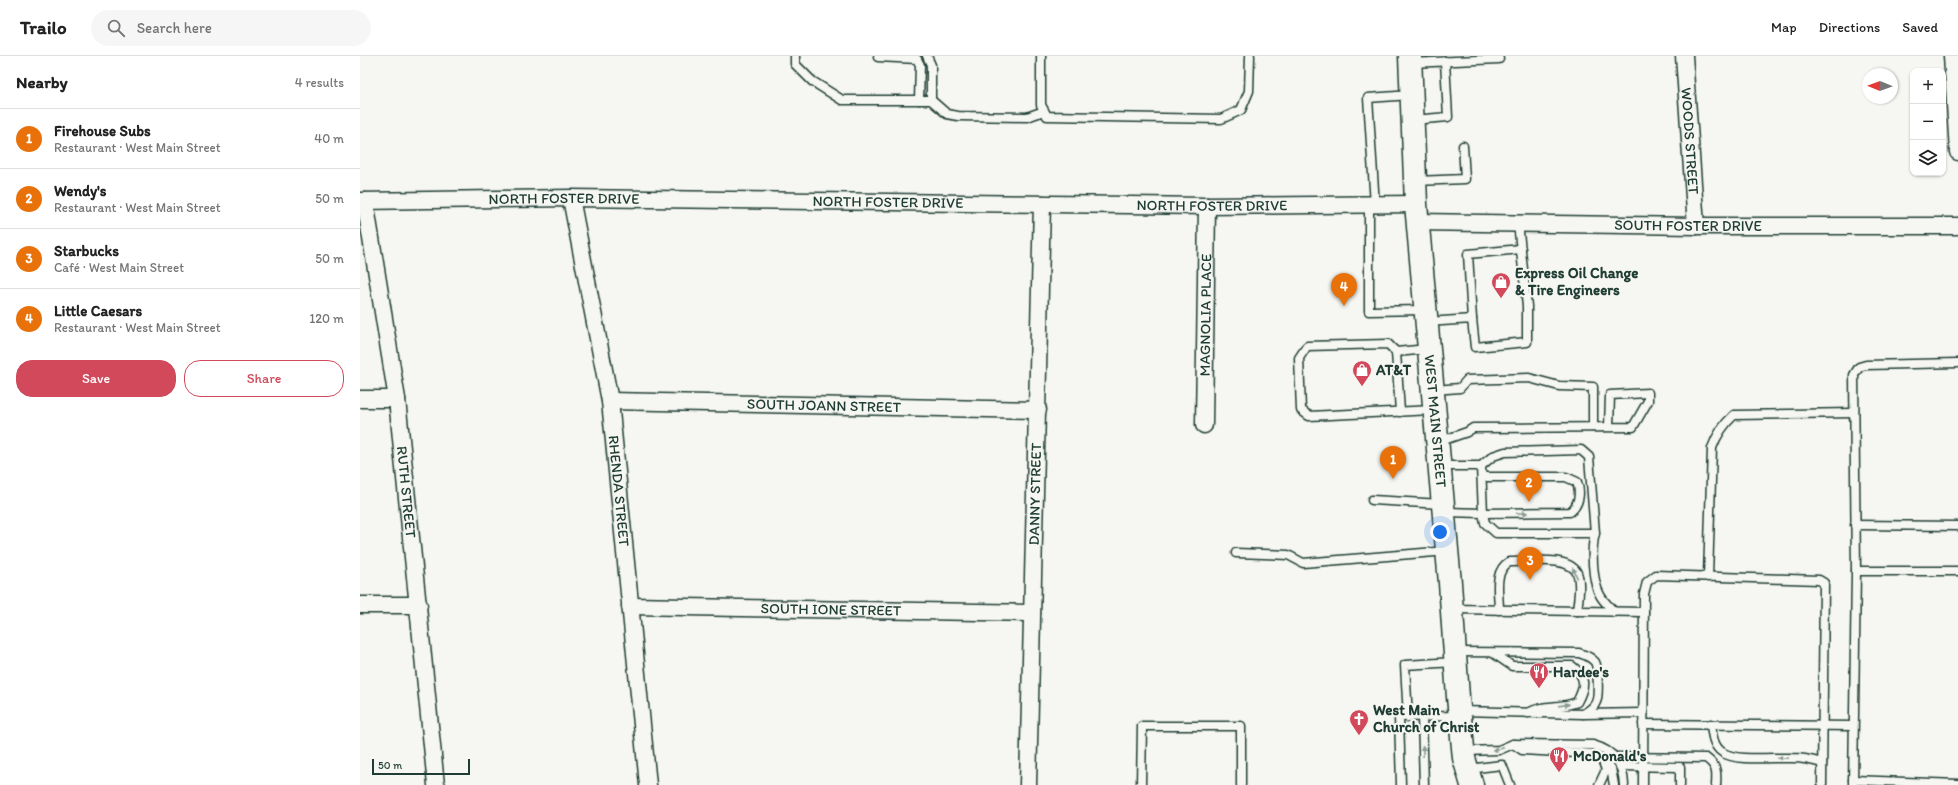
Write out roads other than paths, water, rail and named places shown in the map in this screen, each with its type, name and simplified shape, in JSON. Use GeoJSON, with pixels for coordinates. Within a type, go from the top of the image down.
{"type":"FeatureCollection","features":[{"type":"Feature","properties":{"kind":"main road","name":"WEST MAIN STREET"},"geometry":{"type":"LineString","coordinates":[[1410,60],[1416,213],[1438,442],[1460,713],[1468,768]]}},
{"type":"Feature","properties":{"kind":"street","name":"WOODS STREET"},"geometry":{"type":"LineString","coordinates":[[1684,56],[1696,226]]}},
{"type":"Feature","properties":{"kind":"street"},"geometry":{"type":"LineString","coordinates":[[1952,56],[1958,152]]}},
{"type":"Feature","properties":{"kind":"street","name":"NORTH FOSTER DRIVE"},"geometry":{"type":"LineString","coordinates":[[363,201],[572,198],[1207,206],[1372,205],[1416,213]]}},
{"type":"Feature","properties":{"kind":"street","name":"RHENDA STREET"},"geometry":{"type":"LineString","coordinates":[[572,198],[610,401],[648,785]]}},
{"type":"Feature","properties":{"kind":"street","name":"RUTH STREET"},"geometry":{"type":"LineString","coordinates":[[363,201],[397,399],[436,785]]}},
{"type":"Feature","properties":{"kind":"street","name":"DANNY STREET"},"geometry":{"type":"LineString","coordinates":[[1028,785],[1042,204]]}},
{"type":"Feature","properties":{"kind":"street","name":"MAGNOLIA PLACE"},"geometry":{"type":"LineString","coordinates":[[1204,425],[1207,206]]}},
{"type":"Feature","properties":{"kind":"street","name":"SOUTH FOSTER DRIVE"},"geometry":{"type":"LineString","coordinates":[[1416,213],[1518,224],[1958,226]]}},
{"type":"Feature","properties":{"kind":"street"},"geometry":{"type":"LineString","coordinates":[[360,399],[397,399]]}},
{"type":"Feature","properties":{"kind":"street","name":"SOUTH JOANN STREET"},"geometry":{"type":"LineString","coordinates":[[610,401],[1038,410]]}},
{"type":"Feature","properties":{"kind":"street"},"geometry":{"type":"LineString","coordinates":[[360,605],[419,605]]}},
{"type":"Feature","properties":{"kind":"street","name":"SOUTH IONE STREET"},"geometry":{"type":"LineString","coordinates":[[630,606],[1032,613]]}},
{"type":"Feature","properties":{"kind":"lane"},"geometry":{"type":"LineString","coordinates":[[796,56],[795,64],[812,81],[842,100],[931,100],[947,114],[958,116],[1027,117],[1044,111]]}},
{"type":"Feature","properties":{"kind":"lane"},"geometry":{"type":"LineString","coordinates":[[927,56],[931,70],[931,100]]}},
{"type":"Feature","properties":{"kind":"lane"},"geometry":{"type":"LineString","coordinates":[[1041,56],[1041,105],[1047,116],[1221,119],[1241,110],[1249,91],[1250,56]]}},
{"type":"Feature","properties":{"kind":"lane"},"geometry":{"type":"LineString","coordinates":[[878,57],[918,59],[920,65],[919,100]]}},
{"type":"Feature","properties":{"kind":"lane"},"geometry":{"type":"LineString","coordinates":[[1410,60],[1445,61],[1498,59]]}},
{"type":"Feature","properties":{"kind":"lane"},"geometry":{"type":"LineString","coordinates":[[1412,120],[1448,118],[1445,61]]}},
{"type":"Feature","properties":{"kind":"lane"},"geometry":{"type":"LineString","coordinates":[[1411,95],[1368,98],[1372,205],[1369,311],[1472,319]]}},
{"type":"Feature","properties":{"kind":"lane"},"geometry":{"type":"LineString","coordinates":[[1415,181],[1465,179],[1462,146]]}},
{"type":"Feature","properties":{"kind":"lane"},"geometry":{"type":"LineString","coordinates":[[1518,224],[1521,249],[1527,306],[1527,342],[1475,347],[1468,254],[1521,249]]}},
{"type":"Feature","properties":{"kind":"lane"},"geometry":{"type":"LineString","coordinates":[[1400,412],[1396,352],[1388,344],[1307,346],[1299,358],[1301,410],[1309,416],[1400,412],[1460,388],[1467,380],[1529,378],[1559,386],[1593,387],[1593,427]]}},
{"type":"Feature","properties":{"kind":"lane"},"geometry":{"type":"LineString","coordinates":[[1396,352],[1429,348]]}},
{"type":"Feature","properties":{"kind":"lane"},"geometry":{"type":"LineString","coordinates":[[1958,363],[1859,367],[1854,374],[1856,571],[1853,726],[1853,783],[1958,784]]}},
{"type":"Feature","properties":{"kind":"lane"},"geometry":{"type":"LineString","coordinates":[[1438,442],[1467,432],[1473,428],[1633,427],[1648,401],[1648,393],[1610,395],[1609,427]]}},
{"type":"Feature","properties":{"kind":"lane"},"geometry":{"type":"LineString","coordinates":[[1708,577],[1712,448],[1717,434],[1724,424],[1734,415],[1854,413]]}},
{"type":"Feature","properties":{"kind":"lane"},"geometry":{"type":"LineString","coordinates":[[1440,466],[1481,466],[1493,456],[1505,452],[1581,450],[1589,457],[1595,533],[1592,541],[1595,578],[1600,594],[1614,612]]}},
{"type":"Feature","properties":{"kind":"lane"},"geometry":{"type":"LineString","coordinates":[[1481,466],[1483,513],[1485,523],[1496,533],[1595,533]]}},
{"type":"Feature","properties":{"kind":"lane"},"geometry":{"type":"LineString","coordinates":[[1372,500],[1483,513],[1570,512],[1575,509],[1579,498],[1579,488],[1577,482],[1566,477],[1482,477]]}},
{"type":"Feature","properties":{"kind":"lane"},"geometry":{"type":"LineString","coordinates":[[1855,525],[1958,526]]}},
{"type":"Feature","properties":{"kind":"lane"},"geometry":{"type":"LineString","coordinates":[[1236,553],[1288,555],[1303,563],[1447,551]]}},
{"type":"Feature","properties":{"kind":"lane"},"geometry":{"type":"LineString","coordinates":[[1499,610],[1499,574],[1502,567],[1509,562],[1561,561],[1572,566],[1578,576],[1577,611]]}},
{"type":"Feature","properties":{"kind":"lane"},"geometry":{"type":"LineString","coordinates":[[1856,571],[1958,572]]}},
{"type":"Feature","properties":{"kind":"lane"},"geometry":{"type":"LineString","coordinates":[[1643,785],[1644,594],[1647,582],[1656,575],[1819,580],[1824,583],[1822,785]]}},
{"type":"Feature","properties":{"kind":"lane"},"geometry":{"type":"LineString","coordinates":[[1452,609],[1644,612]]}},
{"type":"Feature","properties":{"kind":"lane"},"geometry":{"type":"LineString","coordinates":[[1493,652],[1512,666],[1572,666],[1580,672],[1584,682],[1577,702],[1568,706],[1537,707],[1527,713]]}},
{"type":"Feature","properties":{"kind":"lane"},"geometry":{"type":"LineString","coordinates":[[1408,717],[1405,665],[1493,652],[1579,653],[1588,656],[1596,663],[1598,681],[1597,702],[1590,710],[1583,714]]}},
{"type":"Feature","properties":{"kind":"lane"},"geometry":{"type":"LineString","coordinates":[[1401,785],[1399,717],[1422,717],[1460,713],[1643,713]]}},
{"type":"Feature","properties":{"kind":"lane"},"geometry":{"type":"LineString","coordinates":[[1422,717],[1424,785]]}},
{"type":"Feature","properties":{"kind":"lane"},"geometry":{"type":"LineString","coordinates":[[1643,724],[1853,726]]}},
{"type":"Feature","properties":{"kind":"lane"},"geometry":{"type":"LineString","coordinates":[[1711,724],[1712,735],[1717,748],[1722,753],[1734,757],[1793,758],[1822,762]]}},
{"type":"Feature","properties":{"kind":"lane"},"geometry":{"type":"LineString","coordinates":[[1141,785],[1142,726],[1241,726],[1241,785]]}},
{"type":"Feature","properties":{"kind":"lane"},"geometry":{"type":"LineString","coordinates":[[1513,744],[1522,750],[1592,753],[1602,759],[1611,768],[1614,785]]}},
{"type":"Feature","properties":{"kind":"lane"},"geometry":{"type":"LineString","coordinates":[[1468,768],[1499,750],[1513,744],[1593,745],[1605,748],[1614,756],[1620,766],[1624,785]]}},
{"type":"Feature","properties":{"kind":"lane"},"geometry":{"type":"LineString","coordinates":[[1614,756],[1706,758],[1713,763],[1717,769],[1716,785]]}},
{"type":"Feature","properties":{"kind":"lane"},"geometry":{"type":"LineString","coordinates":[[1680,785],[1680,767],[1684,758]]}},
{"type":"Feature","properties":{"kind":"lane"},"geometry":{"type":"LineString","coordinates":[[1598,785],[1606,770],[1602,759]]}},
{"type":"Feature","properties":{"kind":"lane"},"geometry":{"type":"LineString","coordinates":[[1468,768],[1502,765],[1510,785]]}},
{"type":"Feature","properties":{"kind":"lane"},"geometry":{"type":"LineString","coordinates":[[1620,766],[1680,767]]}},
{"type":"Feature","properties":{"kind":"place","name":"Express Oil Change & Tire Engineers"},"geometry":{"type":"Point","coordinates":[1501,299]}},
{"type":"Feature","properties":{"kind":"place","name":"Little Caesars"},"geometry":{"type":"Point","coordinates":[1344,306]}},
{"type":"Feature","properties":{"kind":"place","name":"AT&T"},"geometry":{"type":"Point","coordinates":[1362,387]}},
{"type":"Feature","properties":{"kind":"place","name":"Firehouse Subs"},"geometry":{"type":"Point","coordinates":[1393,479]}},
{"type":"Feature","properties":{"kind":"place","name":"Wendy's"},"geometry":{"type":"Point","coordinates":[1529,502]}},
{"type":"Feature","properties":{"kind":"place","name":"Starbucks"},"geometry":{"type":"Point","coordinates":[1530,580]}},
{"type":"Feature","properties":{"kind":"place","name":"Hardee's"},"geometry":{"type":"Point","coordinates":[1539,689]}},
{"type":"Feature","properties":{"kind":"place","name":"West Main Church of Christ"},"geometry":{"type":"Point","coordinates":[1359,736]}},
{"type":"Feature","properties":{"kind":"place","name":"McDonald's"},"geometry":{"type":"Point","coordinates":[1559,773]}}]}
